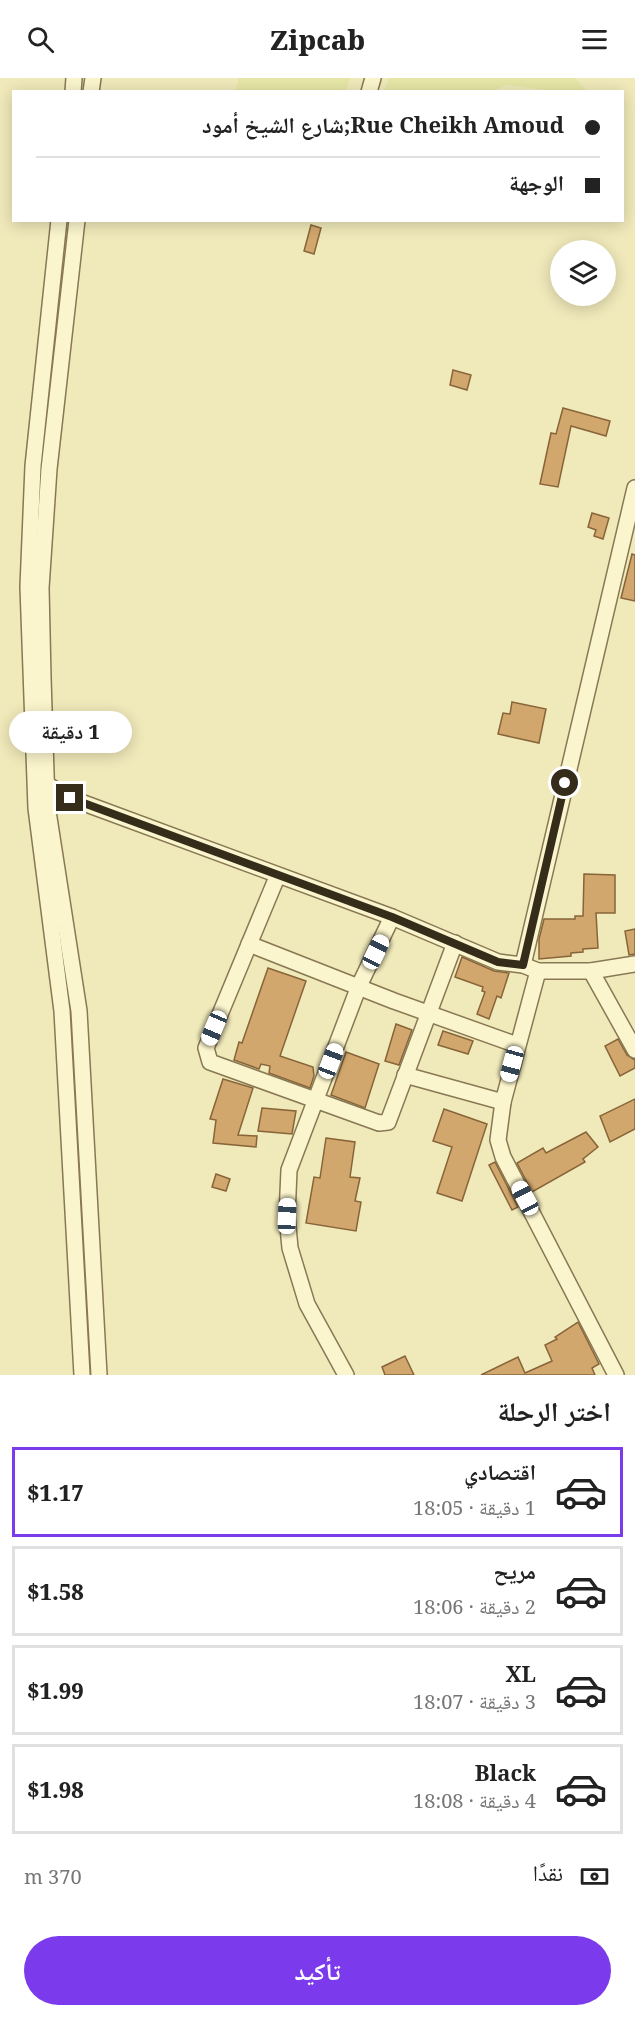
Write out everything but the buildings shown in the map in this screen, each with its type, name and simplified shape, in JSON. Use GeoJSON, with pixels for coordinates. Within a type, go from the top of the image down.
{"type":"FeatureCollection","features":[{"type":"Feature","properties":{"kind":"street"},"geometry":{"type":"LineString","coordinates":[[59,222],[33,466],[28,587],[36,808],[62,1011],[82,1375]]}},
{"type":"Feature","properties":{"kind":"street"},"geometry":{"type":"LineString","coordinates":[[77,222],[49,469],[41,588],[47,805],[79,1011],[99,1375]]}},
{"type":"Feature","properties":{"kind":"street"},"geometry":{"type":"LineString","coordinates":[[523,965],[635,488]]}},
{"type":"Feature","properties":{"kind":"street"},"geometry":{"type":"LineString","coordinates":[[46,784],[70,798],[162,830],[277,877],[392,917],[498,962],[523,965],[538,971],[591,970],[635,964]]}},
{"type":"Feature","properties":{"kind":"street"},"geometry":{"type":"LineString","coordinates":[[47,805],[70,798]]}},
{"type":"Feature","properties":{"kind":"street"},"geometry":{"type":"LineString","coordinates":[[277,877],[206,1048],[206,1056],[210,1062],[384,1123],[390,1120],[455,943]]}},
{"type":"Feature","properties":{"kind":"street"},"geometry":{"type":"LineString","coordinates":[[346,1375],[308,1304],[290,1248],[287,1216],[289,1170],[359,986],[392,917]]}},
{"type":"Feature","properties":{"kind":"street"},"geometry":{"type":"LineString","coordinates":[[249,944],[517,1045]]}},
{"type":"Feature","properties":{"kind":"street"},"geometry":{"type":"LineString","coordinates":[[591,970],[635,1050]]}},
{"type":"Feature","properties":{"kind":"street"},"geometry":{"type":"LineString","coordinates":[[538,971],[502,1102],[498,1140],[503,1158],[616,1375]]}},
{"type":"Feature","properties":{"kind":"street"},"geometry":{"type":"LineString","coordinates":[[405,1075],[502,1102]]}},
{"type":"Feature","properties":{"kind":"green space"},"geometry":{"type":"Polygon","coordinates":[[[239,78],[350,78],[346,90],[235,90],[239,78]]]}},
{"type":"Feature","properties":{"kind":"green space"},"geometry":{"type":"Polygon","coordinates":[[[389,78],[575,78],[586,90],[544,90],[506,85],[495,90],[384,90],[389,78]]]}},
{"type":"Feature","properties":{"kind":"route"},"geometry":{"type":"LineString","coordinates":[[70,798],[162,830],[277,877],[392,917],[498,962],[523,965],[565,783]]}}]}
